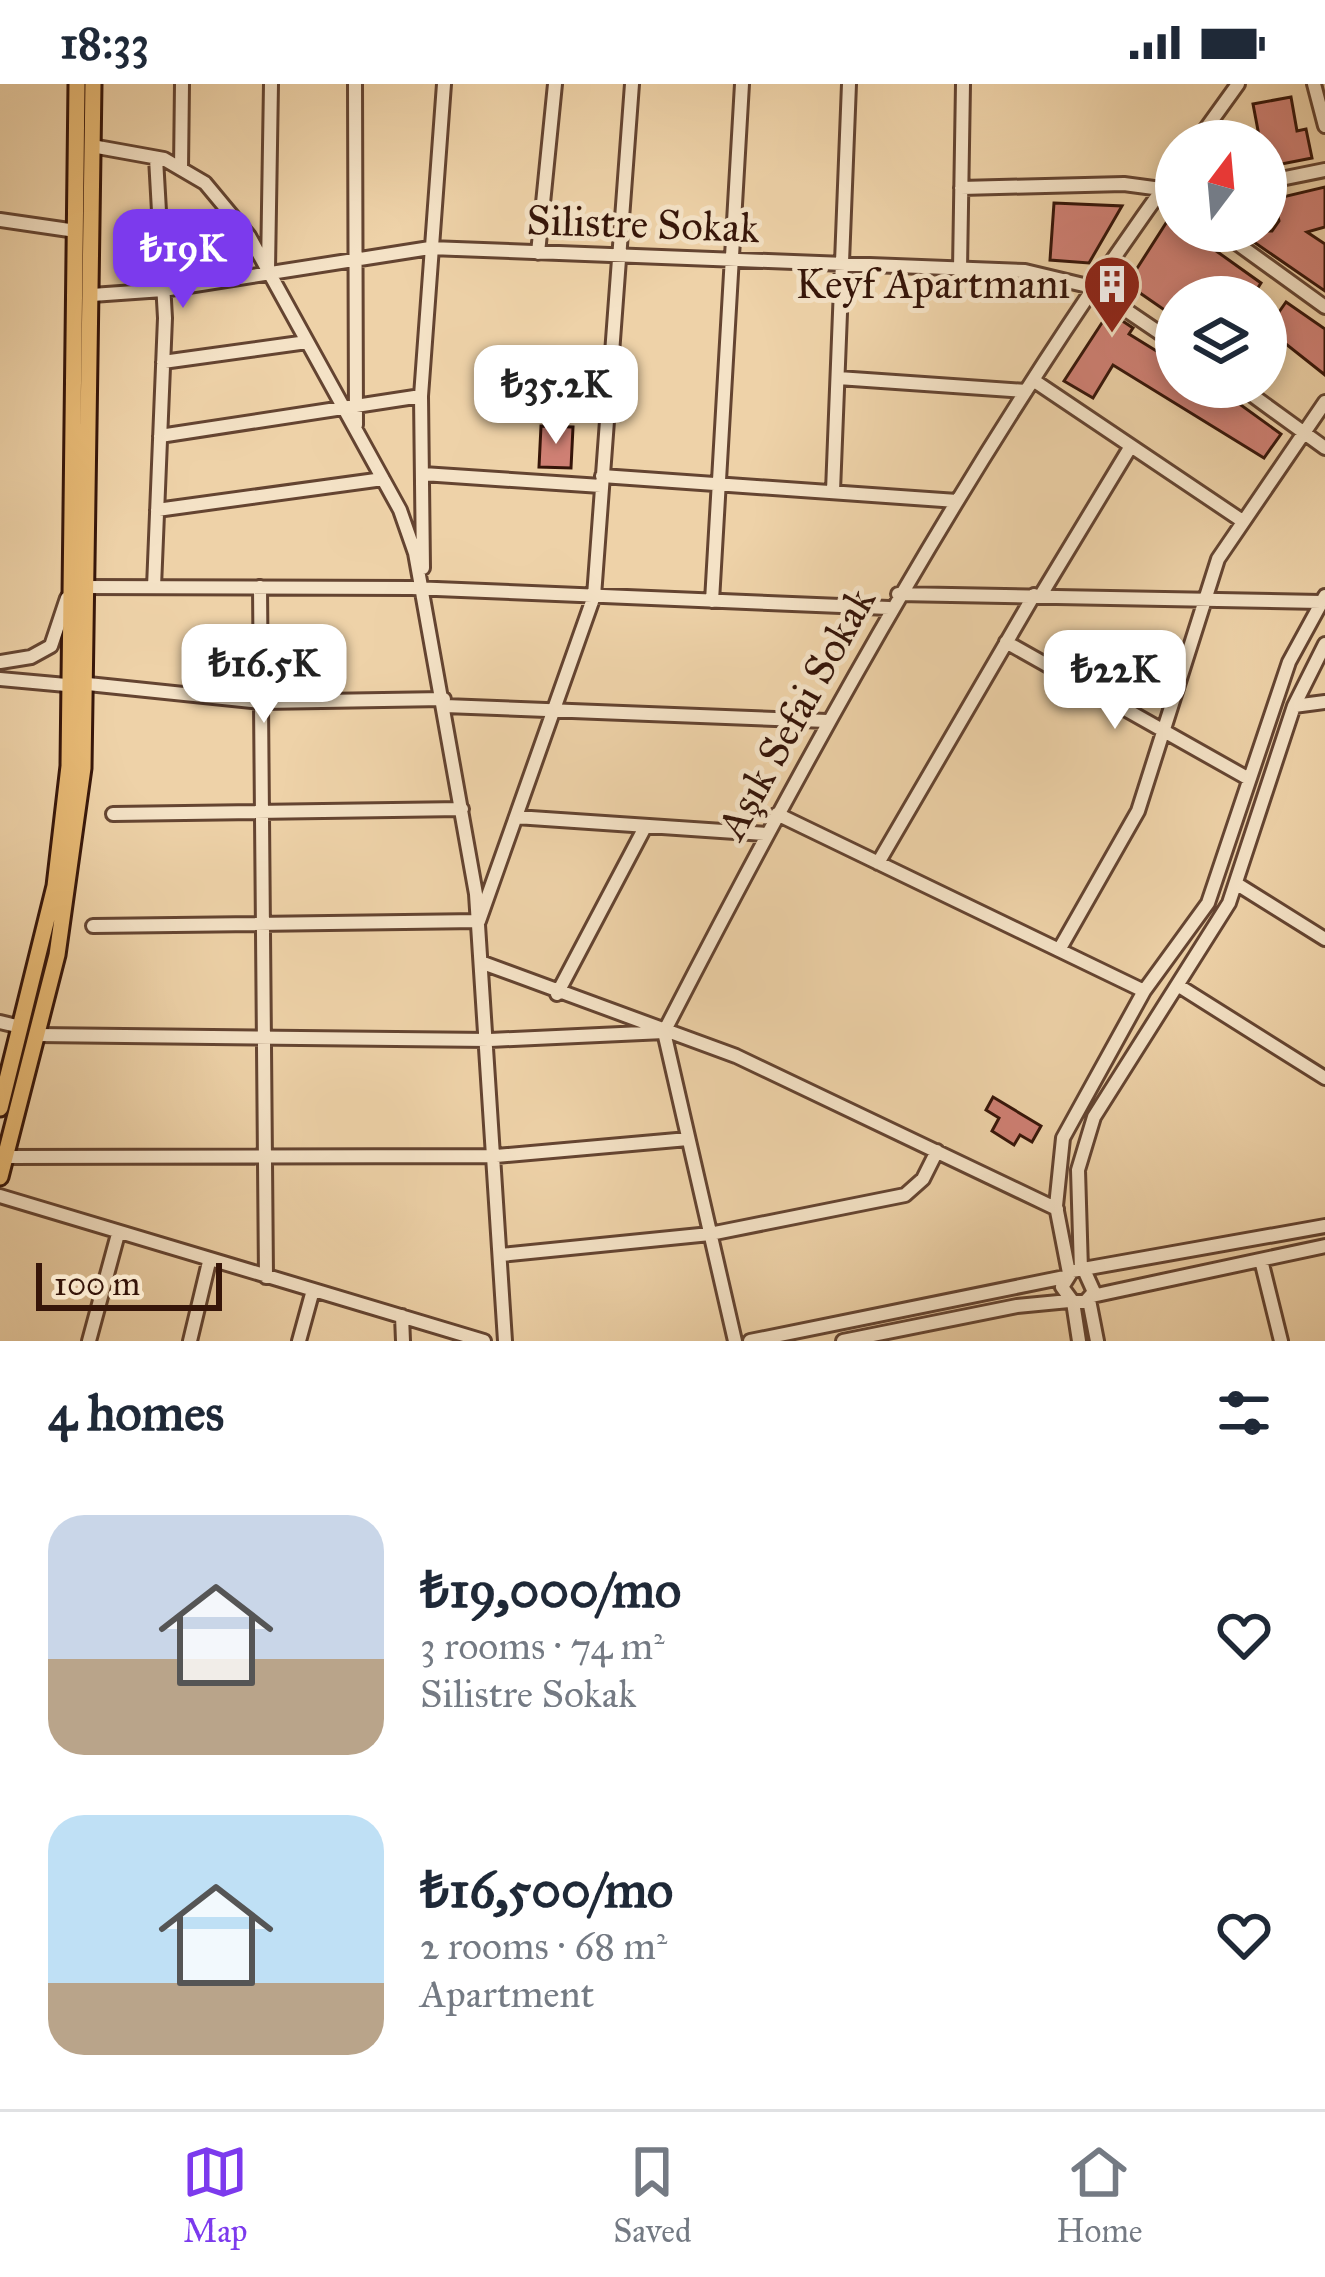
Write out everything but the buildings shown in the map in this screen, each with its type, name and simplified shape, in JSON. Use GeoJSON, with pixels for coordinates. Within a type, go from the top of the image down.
{"type":"FeatureCollection","features":[{"type":"Feature","properties":{"kind":"main road"},"geometry":{"type":"LineString","coordinates":[[77,84],[71,588],[82,686]]}},
{"type":"Feature","properties":{"kind":"main road"},"geometry":{"type":"LineString","coordinates":[[0,1177],[55,886],[82,686],[90,585],[93,84]]}},
{"type":"Feature","properties":{"kind":"main road"},"geometry":{"type":"LineString","coordinates":[[0,1108],[29,1031]]}},
{"type":"Feature","properties":{"kind":"street"},"geometry":{"type":"LineString","coordinates":[[181,169],[182,84]]}},
{"type":"Feature","properties":{"kind":"street"},"geometry":{"type":"LineString","coordinates":[[269,273],[271,84]]}},
{"type":"Feature","properties":{"kind":"street"},"geometry":{"type":"LineString","coordinates":[[355,84],[358,257],[351,408],[356,431],[400,510],[424,584],[462,809],[490,1040],[505,1341]]}},
{"type":"Feature","properties":{"kind":"street"},"geometry":{"type":"LineString","coordinates":[[424,584],[421,396],[444,84]]}},
{"type":"Feature","properties":{"kind":"street"},"geometry":{"type":"LineString","coordinates":[[538,253],[555,84]]}},
{"type":"Feature","properties":{"kind":"street"},"geometry":{"type":"LineString","coordinates":[[479,921],[594,596],[632,84]]}},
{"type":"Feature","properties":{"kind":"street"},"geometry":{"type":"LineString","coordinates":[[712,601],[742,84]]}},
{"type":"Feature","properties":{"kind":"street"},"geometry":{"type":"LineString","coordinates":[[833,491],[849,84]]}},
{"type":"Feature","properties":{"kind":"street"},"geometry":{"type":"LineString","coordinates":[[960,268],[963,84]]}},
{"type":"Feature","properties":{"kind":"street"},"geometry":{"type":"LineString","coordinates":[[1212,120],[1238,84]]}},
{"type":"Feature","properties":{"kind":"street"},"geometry":{"type":"LineString","coordinates":[[1314,84],[1325,126]]}},
{"type":"Feature","properties":{"kind":"street"},"geometry":{"type":"LineString","coordinates":[[92,146],[156,158],[206,183],[249,236],[307,342],[351,408]]}},
{"type":"Feature","properties":{"kind":"street"},"geometry":{"type":"LineString","coordinates":[[154,587],[163,362],[156,158]]}},
{"type":"Feature","properties":{"kind":"street"},"geometry":{"type":"LineString","coordinates":[[1287,178],[1325,170]]}},
{"type":"Feature","properties":{"kind":"street"},"geometry":{"type":"LineString","coordinates":[[961,188],[1124,184],[1155,190]]}},
{"type":"Feature","properties":{"kind":"street","name":"Aşık Sefai Sokak"},"geometry":{"type":"LineString","coordinates":[[664,1032],[889,608],[1092,287],[1155,212]]}},
{"type":"Feature","properties":{"kind":"street"},"geometry":{"type":"LineString","coordinates":[[0,220],[76,231]]}},
{"type":"Feature","properties":{"kind":"street","name":"Silistre Sokak"},"geometry":{"type":"LineString","coordinates":[[92,296],[163,290],[430,248],[1025,271],[1092,287],[1155,330]]}},
{"type":"Feature","properties":{"kind":"street"},"geometry":{"type":"LineString","coordinates":[[1249,252],[1325,307]]}},
{"type":"Feature","properties":{"kind":"street"},"geometry":{"type":"LineString","coordinates":[[163,362],[307,342]]}},
{"type":"Feature","properties":{"kind":"street"},"geometry":{"type":"LineString","coordinates":[[838,378],[1030,386],[1241,520]]}},
{"type":"Feature","properties":{"kind":"street"},"geometry":{"type":"LineString","coordinates":[[160,436],[421,396]]}},
{"type":"Feature","properties":{"kind":"street"},"geometry":{"type":"LineString","coordinates":[[1059,950],[1138,811],[1203,596],[1241,520],[1302,428],[1325,402]]}},
{"type":"Feature","properties":{"kind":"street"},"geometry":{"type":"LineString","coordinates":[[1272,408],[1325,448]]}},
{"type":"Feature","properties":{"kind":"street"},"geometry":{"type":"LineString","coordinates":[[878,862],[1006,642],[1131,446]]}},
{"type":"Feature","properties":{"kind":"street"},"geometry":{"type":"LineString","coordinates":[[423,474],[717,484],[957,501]]}},
{"type":"Feature","properties":{"kind":"street"},"geometry":{"type":"LineString","coordinates":[[157,510],[383,479]]}},
{"type":"Feature","properties":{"kind":"street"},"geometry":{"type":"LineString","coordinates":[[0,662],[32,657],[51,646],[71,588],[90,585],[424,584],[889,608]]}},
{"type":"Feature","properties":{"kind":"street"},"geometry":{"type":"LineString","coordinates":[[260,587],[266,1277]]}},
{"type":"Feature","properties":{"kind":"street"},"geometry":{"type":"LineString","coordinates":[[898,594],[1323,599],[1289,662],[1208,902],[1144,991],[1063,1138],[1056,1170],[1057,1209],[1075,1273],[1094,1282],[1090,1298],[1097,1341]]}},
{"type":"Feature","properties":{"kind":"street"},"geometry":{"type":"LineString","coordinates":[[1006,642],[1249,778]]}},
{"type":"Feature","properties":{"kind":"street"},"geometry":{"type":"LineString","coordinates":[[1079,1341],[1071,1301],[1063,1292],[1075,1273],[1083,1147],[1094,1117],[1179,986],[1237,884],[1294,706],[1325,644]]}},
{"type":"Feature","properties":{"kind":"street"},"geometry":{"type":"LineString","coordinates":[[0,679],[261,702],[444,702],[554,714],[827,721]]}},
{"type":"Feature","properties":{"kind":"street"},"geometry":{"type":"LineString","coordinates":[[1294,706],[1325,702]]}},
{"type":"Feature","properties":{"kind":"street"},"geometry":{"type":"LineString","coordinates":[[113,814],[462,809]]}},
{"type":"Feature","properties":{"kind":"street"},"geometry":{"type":"LineString","coordinates":[[777,814],[1144,991]]}},
{"type":"Feature","properties":{"kind":"street"},"geometry":{"type":"LineString","coordinates":[[517,817],[644,830],[766,834]]}},
{"type":"Feature","properties":{"kind":"street"},"geometry":{"type":"LineString","coordinates":[[557,994],[644,830]]}},
{"type":"Feature","properties":{"kind":"street"},"geometry":{"type":"LineString","coordinates":[[1237,884],[1325,939]]}},
{"type":"Feature","properties":{"kind":"street"},"geometry":{"type":"LineString","coordinates":[[93,926],[479,921]]}},
{"type":"Feature","properties":{"kind":"street"},"geometry":{"type":"LineString","coordinates":[[483,963],[736,1056],[1057,1209]]}},
{"type":"Feature","properties":{"kind":"street"},"geometry":{"type":"LineString","coordinates":[[1179,986],[1325,1078]]}},
{"type":"Feature","properties":{"kind":"street"},"geometry":{"type":"LineString","coordinates":[[0,1022],[29,1031],[264,1037],[490,1040],[664,1032]]}},
{"type":"Feature","properties":{"kind":"street"},"geometry":{"type":"LineString","coordinates":[[664,1032],[734,1341]]}},
{"type":"Feature","properties":{"kind":"street"},"geometry":{"type":"LineString","coordinates":[[5,1156],[496,1156],[688,1138]]}},
{"type":"Feature","properties":{"kind":"street"},"geometry":{"type":"LineString","coordinates":[[501,1255],[710,1234],[904,1195],[922,1180],[937,1151]]}},
{"type":"Feature","properties":{"kind":"street"},"geometry":{"type":"LineString","coordinates":[[0,1196],[484,1341]]}},
{"type":"Feature","properties":{"kind":"street"},"geometry":{"type":"LineString","coordinates":[[750,1341],[1325,1226]]}},
{"type":"Feature","properties":{"kind":"street"},"geometry":{"type":"LineString","coordinates":[[89,1341],[118,1234]]}},
{"type":"Feature","properties":{"kind":"street"},"geometry":{"type":"LineString","coordinates":[[843,1341],[1017,1306],[1090,1298],[1325,1246]]}},
{"type":"Feature","properties":{"kind":"street"},"geometry":{"type":"LineString","coordinates":[[1261,1260],[1281,1341]]}},
{"type":"Feature","properties":{"kind":"street"},"geometry":{"type":"LineString","coordinates":[[190,1341],[209,1262]]}},
{"type":"Feature","properties":{"kind":"street"},"geometry":{"type":"LineString","coordinates":[[299,1341],[313,1290]]}},
{"type":"Feature","properties":{"kind":"street"},"geometry":{"type":"LineString","coordinates":[[402,1316],[403,1341]]}},
{"type":"Feature","properties":{"kind":"place","name":"Keyf Apartmanı"},"geometry":{"type":"Point","coordinates":[1112,335]}}]}
